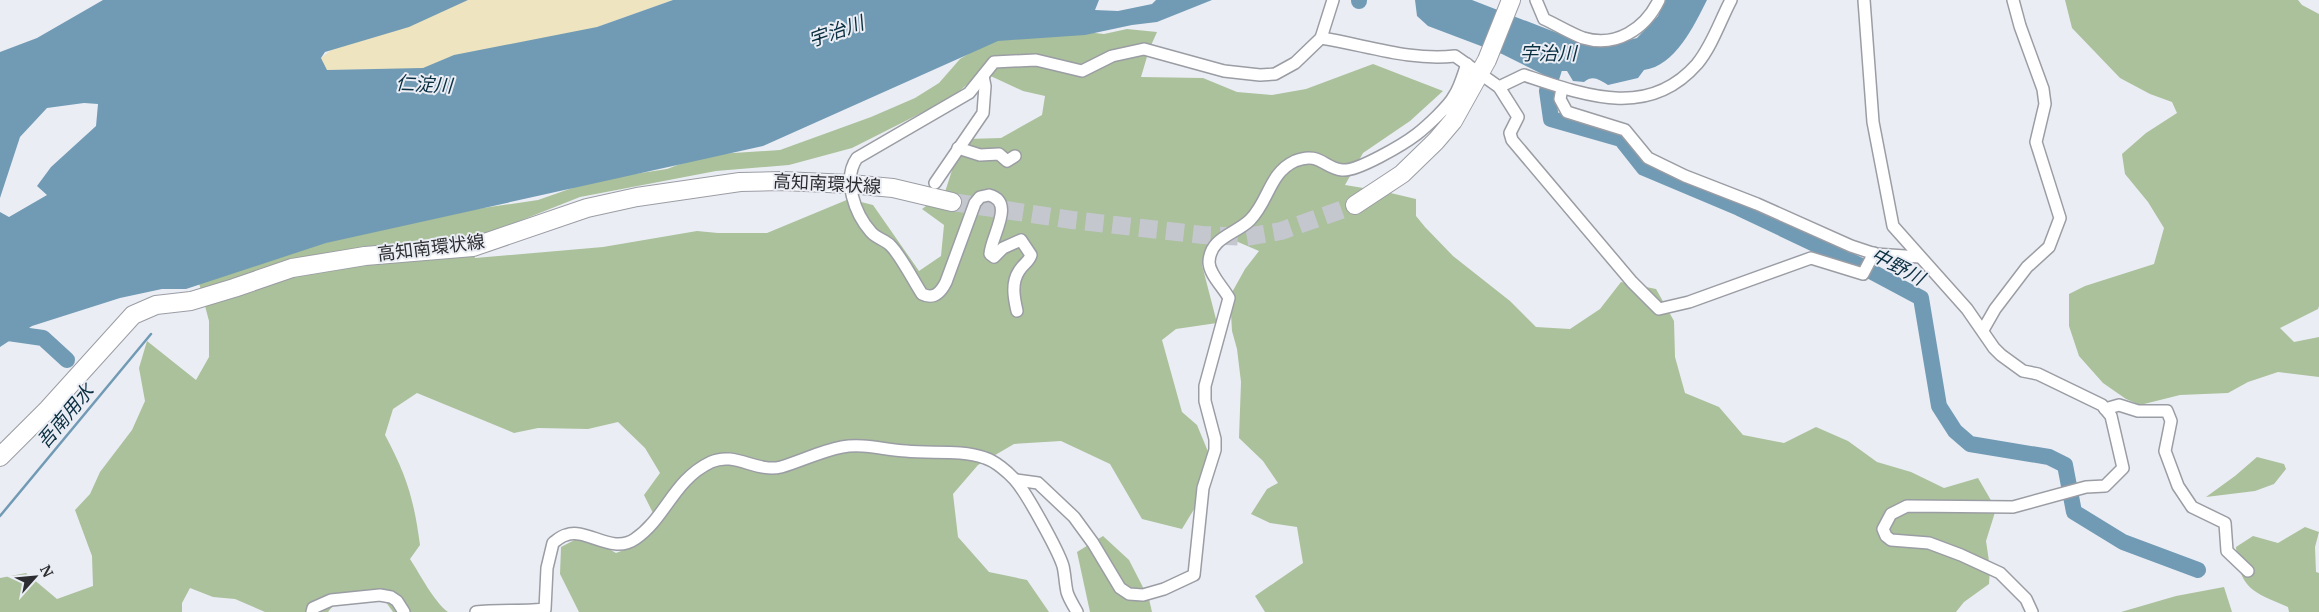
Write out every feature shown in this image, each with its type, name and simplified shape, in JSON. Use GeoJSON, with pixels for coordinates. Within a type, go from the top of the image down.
{"type":"FeatureCollection","features":[{"type":"Feature","properties":{"kind":"main road"},"geometry":{"type":"LineString","coordinates":[[1355,205],[1402,174],[1436,142],[1453,121],[1511,2]]}},
{"type":"Feature","properties":{"kind":"main road","name":"高知南環状線"},"geometry":{"type":"LineString","coordinates":[[0,457],[48,409],[133,315],[156,305],[192,301],[292,268],[326,261],[473,247],[587,208],[637,197],[740,182],[782,180],[893,188],[952,202]]}},
{"type":"Feature","properties":{"kind":"street"},"geometry":{"type":"LineString","coordinates":[[1017,311],[1014,283],[1019,271],[1030,260],[1031,254],[1021,240],[1003,248],[994,257],[990,254],[1002,208],[993,196],[980,197],[975,203],[942,291],[930,296],[922,294],[891,245],[870,232],[857,211],[850,184],[852,165],[857,158],[969,93],[994,62],[1036,60],[1082,71],[1112,56],[1144,48],[1224,71],[1260,76],[1275,74],[1286,69],[1321,38],[1333,0]]}},
{"type":"Feature","properties":{"kind":"street"},"geometry":{"type":"LineString","coordinates":[[1536,0],[1544,19],[1584,38],[1607,40],[1626,36],[1645,23],[1659,0]]}},
{"type":"Feature","properties":{"kind":"street"},"geometry":{"type":"LineString","coordinates":[[1499,87],[1524,75],[1562,88],[1606,99],[1654,95],[1680,81],[1698,63],[1730,0]]}},
{"type":"Feature","properties":{"kind":"street"},"geometry":{"type":"LineString","coordinates":[[1864,0],[1872,122],[1893,226],[1920,258],[1948,286],[1983,330],[1994,348],[2023,370],[2038,374],[2102,405],[2112,416],[2123,468],[2105,486],[2080,488],[2013,507],[1907,506],[1891,514],[1883,529],[1886,536],[1892,540],[1929,543],[2000,573],[2026,599],[2032,612]]}},
{"type":"Feature","properties":{"kind":"street"},"geometry":{"type":"LineString","coordinates":[[1983,330],[1995,309],[2027,267],[2049,247],[2060,218],[2036,142],[2045,104],[2043,90],[2020,26],[2013,0]]}},
{"type":"Feature","properties":{"kind":"street"},"geometry":{"type":"LineString","coordinates":[[1321,38],[1404,55],[1436,58],[1455,56],[1478,67],[1499,87],[1518,117],[1510,132],[1512,140],[1632,282],[1659,309],[1690,302],[1811,258],[1863,274],[1874,253]]}},
{"type":"Feature","properties":{"kind":"street"},"geometry":{"type":"LineString","coordinates":[[1016,480],[1038,483],[1074,517],[1093,543],[1120,588],[1129,594],[1143,595],[1164,589],[1194,576],[1203,488],[1215,450],[1205,401],[1204,386],[1229,298],[1213,274],[1209,263],[1211,253],[1217,242],[1248,221],[1258,211],[1275,177],[1296,161],[1318,159],[1342,170],[1358,167],[1418,134],[1454,97],[1478,67]]}},
{"type":"Feature","properties":{"kind":"street"},"geometry":{"type":"LineString","coordinates":[[935,183],[982,113],[985,86],[983,76]]}},
{"type":"Feature","properties":{"kind":"street"},"geometry":{"type":"LineString","coordinates":[[1562,88],[1560,99],[1567,112],[1626,130],[1648,158],[1685,176],[1757,204],[1851,246],[1874,253],[1920,258]]}},
{"type":"Feature","properties":{"kind":"street"},"geometry":{"type":"LineString","coordinates":[[958,148],[980,155],[999,154],[1008,161],[1015,156]]}},
{"type":"Feature","properties":{"kind":"street"},"geometry":{"type":"LineString","coordinates":[[2105,409],[2119,405],[2138,411],[2167,411],[2171,421],[2166,451],[2178,486],[2192,507],[2225,523],[2227,551],[2248,571]]}},
{"type":"Feature","properties":{"kind":"street"},"geometry":{"type":"LineString","coordinates":[[476,612],[496,610],[538,612],[545,609],[547,568],[553,543],[567,534],[606,543],[622,544],[634,540],[647,529],[686,479],[711,462],[722,458],[733,459],[765,469],[780,467],[843,446],[957,453],[985,458],[1016,480],[1040,519],[1063,564],[1067,593],[1077,612]]}},
{"type":"Feature","properties":{"kind":"street"},"geometry":{"type":"LineString","coordinates":[[312,612],[314,608],[331,600],[380,595],[391,597],[397,601],[404,612]]}},
{"type":"Feature","properties":{"kind":"green space"},"geometry":{"type":"Polygon","coordinates":[[[2065,0],[2298,0],[2302,5],[2319,14],[2319,306],[2318,309],[2280,328],[2294,342],[2319,337],[2319,377],[2278,372],[2248,382],[2228,393],[2180,395],[2140,405],[2126,399],[2103,383],[2079,356],[2069,326],[2069,294],[2085,286],[2154,264],[2164,228],[2148,202],[2125,174],[2122,154],[2146,133],[2177,113],[2172,102],[2150,94],[2120,78],[2072,28],[2065,0]]]}},
{"type":"Feature","properties":{"kind":"green space"},"geometry":{"type":"Polygon","coordinates":[[[1127,29],[1157,32],[1149,50],[1141,77],[1203,78],[1237,92],[1272,95],[1306,89],[1373,64],[1443,91],[1410,121],[1363,153],[1345,185],[1416,199],[1416,216],[1425,227],[1453,256],[1510,301],[1536,327],[1570,329],[1600,309],[1621,282],[1656,289],[1674,321],[1675,357],[1685,393],[1719,407],[1743,435],[1784,443],[1816,427],[1848,441],[1877,462],[1911,472],[1944,488],[1978,478],[1996,509],[1986,541],[1990,568],[1989,584],[1964,602],[1956,612],[1265,612],[1255,596],[1303,563],[1297,527],[1270,523],[1251,514],[1267,489],[1278,483],[1263,461],[1239,438],[1241,382],[1237,349],[1232,331],[1230,296],[1245,269],[1259,251],[1231,239],[1202,265],[1217,323],[1176,329],[1162,340],[1182,412],[1197,425],[1214,466],[1199,501],[1182,529],[1142,519],[1110,464],[1061,441],[1014,444],[978,465],[953,494],[958,537],[989,572],[1027,580],[1049,612],[579,612],[560,574],[561,547],[584,535],[616,553],[637,545],[656,527],[653,513],[644,495],[660,473],[645,448],[618,422],[588,429],[538,428],[514,433],[417,393],[393,409],[385,435],[404,476],[415,515],[420,545],[410,559],[432,595],[448,612],[393,612],[383,598],[336,602],[328,612],[265,612],[235,599],[213,597],[190,588],[182,603],[182,612],[0,612],[0,578],[26,573],[57,599],[93,586],[92,556],[75,510],[90,494],[100,472],[132,430],[145,401],[139,368],[147,341],[196,380],[209,357],[209,321],[199,283],[228,265],[463,211],[538,200],[595,180],[667,169],[688,161],[718,154],[780,150],[871,117],[915,98],[939,83],[960,59],[986,43],[1011,33],[1077,31],[1104,34],[1127,29]],[[982,72],[951,98],[852,148],[789,165],[716,171],[580,197],[471,240],[475,258],[603,247],[697,231],[767,233],[849,199],[873,205],[919,271],[941,256],[944,225],[922,209],[945,192],[956,158],[967,139],[1001,138],[1042,115],[1045,96],[1023,91],[982,72]]]}},
{"type":"Feature","properties":{"kind":"green space"},"geometry":{"type":"Polygon","coordinates":[[[2257,457],[2284,464],[2286,469],[2274,484],[2255,491],[2206,497],[2235,476],[2257,457]]]}},
{"type":"Feature","properties":{"kind":"green space"},"geometry":{"type":"Polygon","coordinates":[[[2305,527],[2319,532],[2315,547],[2316,572],[2319,573],[2319,612],[2289,612],[2288,607],[2250,587],[2240,572],[2236,547],[2253,536],[2278,543],[2305,527]]]}},
{"type":"Feature","properties":{"kind":"green space"},"geometry":{"type":"Polygon","coordinates":[[[1103,536],[1129,560],[1149,599],[1152,612],[1090,612],[1077,552],[1103,536]]]}},
{"type":"Feature","properties":{"kind":"green space"},"geometry":{"type":"Polygon","coordinates":[[[2224,587],[2232,612],[2121,612],[2176,596],[2224,587]]]}},
{"type":"Feature","properties":{"kind":"sand"},"geometry":{"type":"Polygon","coordinates":[[[458,0],[673,0],[597,27],[421,69],[326,70],[321,58],[331,50],[458,0]]]}},
{"type":"Feature","properties":{"kind":"water","name":"仁淀川"},"geometry":{"type":"Polygon","coordinates":[[[103,0],[468,0],[409,27],[325,52],[321,58],[327,70],[423,68],[454,55],[597,27],[673,0],[1099,0],[1095,10],[1118,11],[1152,4],[1156,0],[1212,0],[1157,22],[1085,35],[998,41],[763,146],[326,243],[186,289],[162,289],[120,298],[32,326],[0,347],[0,212],[9,217],[47,195],[37,186],[51,167],[96,126],[98,104],[84,103],[47,108],[20,137],[0,198],[0,52],[37,38],[103,0]]]}},
{"type":"Feature","properties":{"kind":"water","name":"宇治川"},"geometry":{"type":"Polygon","coordinates":[[[1415,0],[1472,0],[1578,41],[1613,44],[1637,38],[1658,16],[1665,0],[1707,0],[1690,33],[1665,61],[1655,67],[1644,70],[1638,78],[1608,85],[1593,78],[1584,82],[1573,81],[1567,71],[1561,71],[1554,80],[1502,54],[1428,26],[1417,16],[1415,0]]]}},
{"type":"Feature","properties":{"kind":"waterway","name":"中野川"},"geometry":{"type":"LineString","coordinates":[[1554,69],[1547,91],[1551,119],[1621,139],[1644,168],[1739,208],[1861,266],[1921,298],[1939,406],[1955,431],[1970,444],[2049,457],[2065,465],[2074,512],[2123,542],[2198,570]]}},
{"type":"Feature","properties":{"kind":"waterway"},"geometry":{"type":"LineString","coordinates":[[0,332],[43,338],[67,360]]}},
{"type":"Feature","properties":{"kind":"waterway","name":"吾南用水"},"geometry":{"type":"LineString","coordinates":[[0,516],[151,334]]}},
{"type":"Feature","properties":{"kind":"tunnel"},"geometry":{"type":"LineString","coordinates":[[952,202],[1072,220],[1203,235],[1246,237],[1281,231],[1355,205]]}}]}
